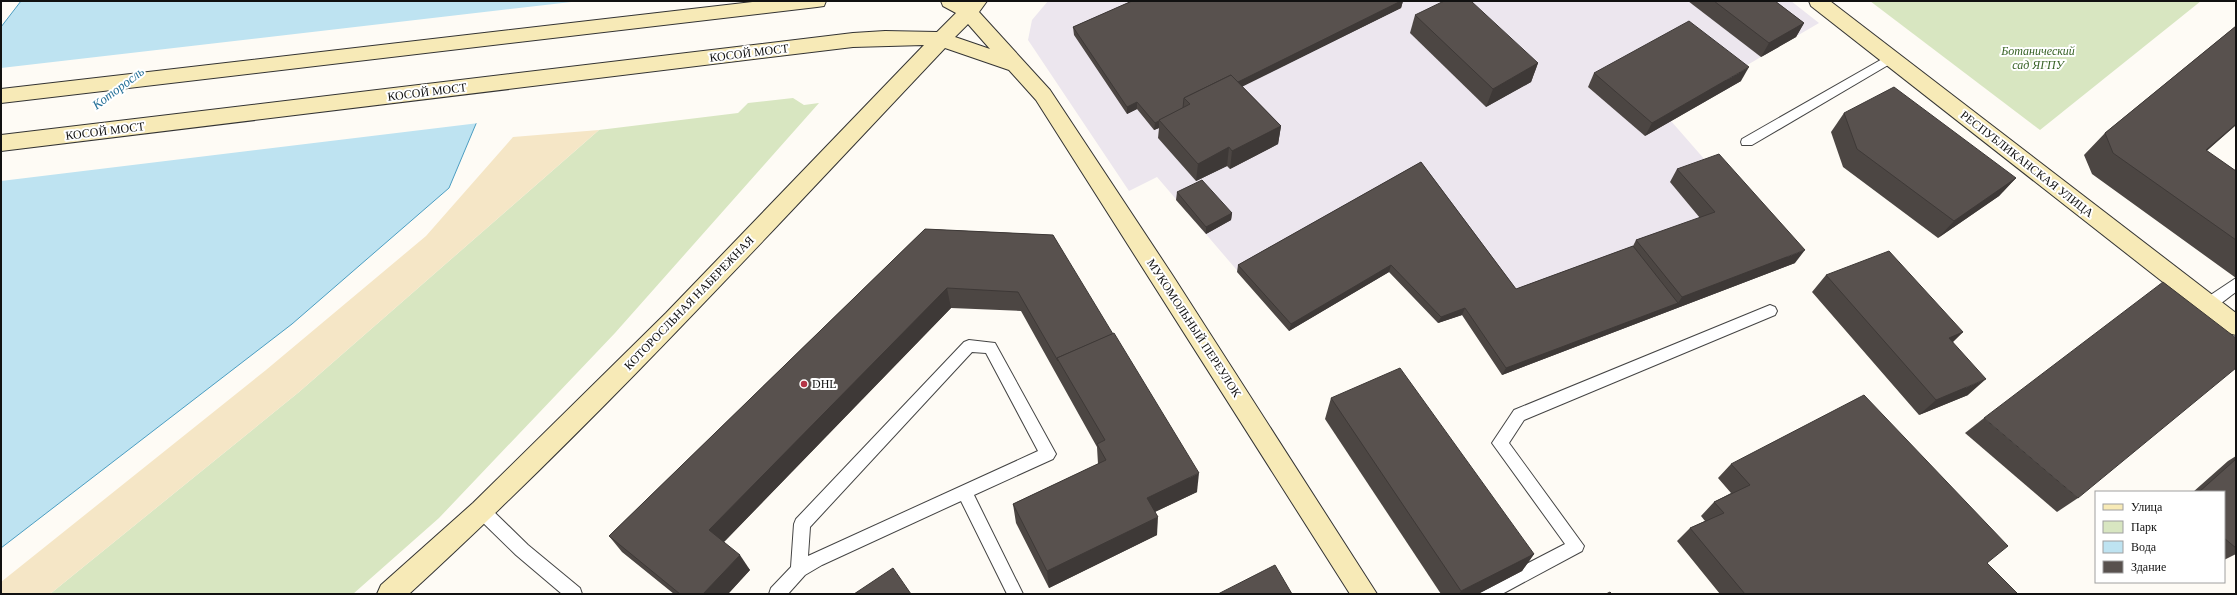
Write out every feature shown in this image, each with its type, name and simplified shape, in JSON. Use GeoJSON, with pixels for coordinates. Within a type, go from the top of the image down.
{"type":"FeatureCollection","features":[{"type":"Feature","properties":{"kind":"street"},"geometry":{"type":"LineString","coordinates":[[1,96],[817,1]]}},
{"type":"Feature","properties":{"kind":"street","name":"МУКОМОЛЬНЫЙ ПЕРЕУЛОК"},"geometry":{"type":"LineString","coordinates":[[950,1],[972,6],[1052,109],[1364,594]]}},
{"type":"Feature","properties":{"kind":"street","name":"РЕСПУБЛИКАНСКАЯ УЛИЦА"},"geometry":{"type":"LineString","coordinates":[[1818,1],[2236,326]]}},
{"type":"Feature","properties":{"kind":"street","name":"КОТОРОСЛЬНАЯ НАБЕРЕЖНАЯ"},"geometry":{"type":"LineString","coordinates":[[390,594],[482,511],[674,320],[972,6]]}},
{"type":"Feature","properties":{"kind":"street","name":"КОСОЙ МОСТ"},"geometry":{"type":"LineString","coordinates":[[1,143],[853,40],[886,38],[941,39]]}},
{"type":"Feature","properties":{"kind":"street"},"geometry":{"type":"LineString","coordinates":[[941,39],[1018,66]]}},
{"type":"Feature","properties":{"kind":"lane"},"geometry":{"type":"LineString","coordinates":[[1747,142],[1891,58]]}},
{"type":"Feature","properties":{"kind":"lane"},"geometry":{"type":"LineString","coordinates":[[2208,304],[2236,284]]}},
{"type":"Feature","properties":{"kind":"lane"},"geometry":{"type":"LineString","coordinates":[[1486,594],[1576,546],[1500,442],[1519,415],[1770,311]]}},
{"type":"Feature","properties":{"kind":"lane"},"geometry":{"type":"LineString","coordinates":[[776,594],[799,570],[1048,454],[990,347],[969,346],[802,524],[799,570]]}},
{"type":"Feature","properties":{"kind":"lane"},"geometry":{"type":"LineString","coordinates":[[965,492],[1015,594]]}},
{"type":"Feature","properties":{"kind":"lane"},"geometry":{"type":"LineString","coordinates":[[482,511],[522,550],[574,594]]}},
{"type":"Feature","properties":{"kind":"shaded area"},"geometry":{"type":"Polygon","coordinates":[[[1048,1],[1791,1],[1819,23],[1732,74],[1741,81],[1671,121],[1795,263],[1502,375],[1462,315],[1438,323],[1389,272],[1289,331],[1157,177],[1129,191],[1028,40],[1032,20],[1048,1]]]}},
{"type":"Feature","properties":{"kind":"green space","name":"Ботанический сад ЯГПУ"},"geometry":{"type":"Polygon","coordinates":[[[1870,1],[2201,1],[2040,130],[1870,1]]]}},
{"type":"Feature","properties":{"kind":"green space"},"geometry":{"type":"Polygon","coordinates":[[[793,98],[804,105],[819,103],[615,333],[439,518],[353,594],[50,594],[299,392],[599,130],[738,113],[748,103],[793,98]]]}},
{"type":"Feature","properties":{"kind":"sand"},"geometry":{"type":"Polygon","coordinates":[[[599,130],[299,392],[50,594],[1,594],[1,582],[266,370],[426,236],[513,137],[599,130]]]}},
{"type":"Feature","properties":{"kind":"water","name":"Которосль"},"geometry":{"type":"Polygon","coordinates":[[[21,1],[599,1],[491,88],[449,188],[292,324],[1,548],[1,27],[21,1]]]}},
{"type":"Feature","properties":{"kind":"pier"},"geometry":{"type":"Polygon","coordinates":[[[580,1],[601,1],[493,90],[479,123],[1,181],[1,68],[580,1]]]}},
{"type":"Feature","properties":{"kind":"building"},"geometry":{"type":"Polygon","coordinates":[[[1132,1],[1401,1],[1238,82],[1231,75],[1184,98],[1183,108],[1155,123],[1137,102],[1127,107],[1073,27],[1132,1]]]}},
{"type":"Feature","properties":{"kind":"building"},"geometry":{"type":"Polygon","coordinates":[[[1444,1],[1471,1],[1538,63],[1493,89],[1415,15],[1444,1]]]}},
{"type":"Feature","properties":{"kind":"building"},"geometry":{"type":"Polygon","coordinates":[[[1714,1],[1775,1],[1804,23],[1769,43],[1714,1]]]}},
{"type":"Feature","properties":{"kind":"building"},"geometry":{"type":"Polygon","coordinates":[[[1689,21],[1749,67],[1652,123],[1594,73],[1689,21]]]}},
{"type":"Feature","properties":{"kind":"building"},"geometry":{"type":"Polygon","coordinates":[[[2236,26],[2236,124],[2206,150],[2236,171],[2236,240],[2113,153],[2105,133],[2236,26]]]}},
{"type":"Feature","properties":{"kind":"building"},"geometry":{"type":"Polygon","coordinates":[[[1231,75],[1281,126],[1232,151],[1229,147],[1198,164],[1159,120],[1190,104],[1184,98],[1231,75]]]}},
{"type":"Feature","properties":{"kind":"building"},"geometry":{"type":"Polygon","coordinates":[[[1894,87],[2016,178],[1954,221],[1857,149],[1844,113],[1894,87]]]}},
{"type":"Feature","properties":{"kind":"building"},"geometry":{"type":"Polygon","coordinates":[[[1719,154],[1805,250],[1682,297],[1636,240],[1715,212],[1677,169],[1719,154]]]}},
{"type":"Feature","properties":{"kind":"building"},"geometry":{"type":"Polygon","coordinates":[[[1421,162],[1516,289],[1633,246],[1678,303],[1506,368],[1465,308],[1441,317],[1391,265],[1291,324],[1238,265],[1421,162]]]}},
{"type":"Feature","properties":{"kind":"building"},"geometry":{"type":"Polygon","coordinates":[[[1202,180],[1232,213],[1206,227],[1177,192],[1202,180]]]}},
{"type":"Feature","properties":{"kind":"building"},"geometry":{"type":"Polygon","coordinates":[[[925,229],[1053,235],[1113,334],[1057,358],[1058,361],[1018,292],[947,288],[709,530],[740,555],[703,594],[680,594],[609,536],[925,229]]]}},
{"type":"Feature","properties":{"kind":"building"},"geometry":{"type":"Polygon","coordinates":[[[1889,251],[1963,332],[1949,338],[1986,379],[1936,400],[1826,275],[1889,251]]]}},
{"type":"Feature","properties":{"kind":"building"},"geometry":{"type":"Polygon","coordinates":[[[2163,282],[2236,338],[2236,368],[2078,498],[1984,418],[2163,282]]]}},
{"type":"Feature","properties":{"kind":"building"},"geometry":{"type":"Polygon","coordinates":[[[1114,333],[1199,473],[1147,498],[1158,517],[1047,571],[1013,504],[1106,460],[1097,444],[1105,440],[1057,358],[1114,333]]]}},
{"type":"Feature","properties":{"kind":"building"},"geometry":{"type":"Polygon","coordinates":[[[1400,368],[1534,554],[1461,591],[1331,398],[1400,368]]]}},
{"type":"Feature","properties":{"kind":"building"},"geometry":{"type":"Polygon","coordinates":[[[1864,395],[2008,546],[1987,563],[2018,594],[1745,594],[1690,528],[1724,513],[1714,502],[1750,485],[1731,464],[1864,395]]]}},
{"type":"Feature","properties":{"kind":"building"},"geometry":{"type":"Polygon","coordinates":[[[2236,459],[2236,548],[2225,539],[2225,491],[2200,491],[2236,459]]]}},
{"type":"Feature","properties":{"kind":"building"},"geometry":{"type":"Polygon","coordinates":[[[1275,565],[1292,594],[1218,594],[1275,565]]]}},
{"type":"Feature","properties":{"kind":"building"},"geometry":{"type":"Polygon","coordinates":[[[893,568],[911,594],[854,594],[893,568]]]}},
{"type":"Feature","properties":{"kind":"place","name":"DHL"},"geometry":{"type":"Point","coordinates":[804,384]}}]}
